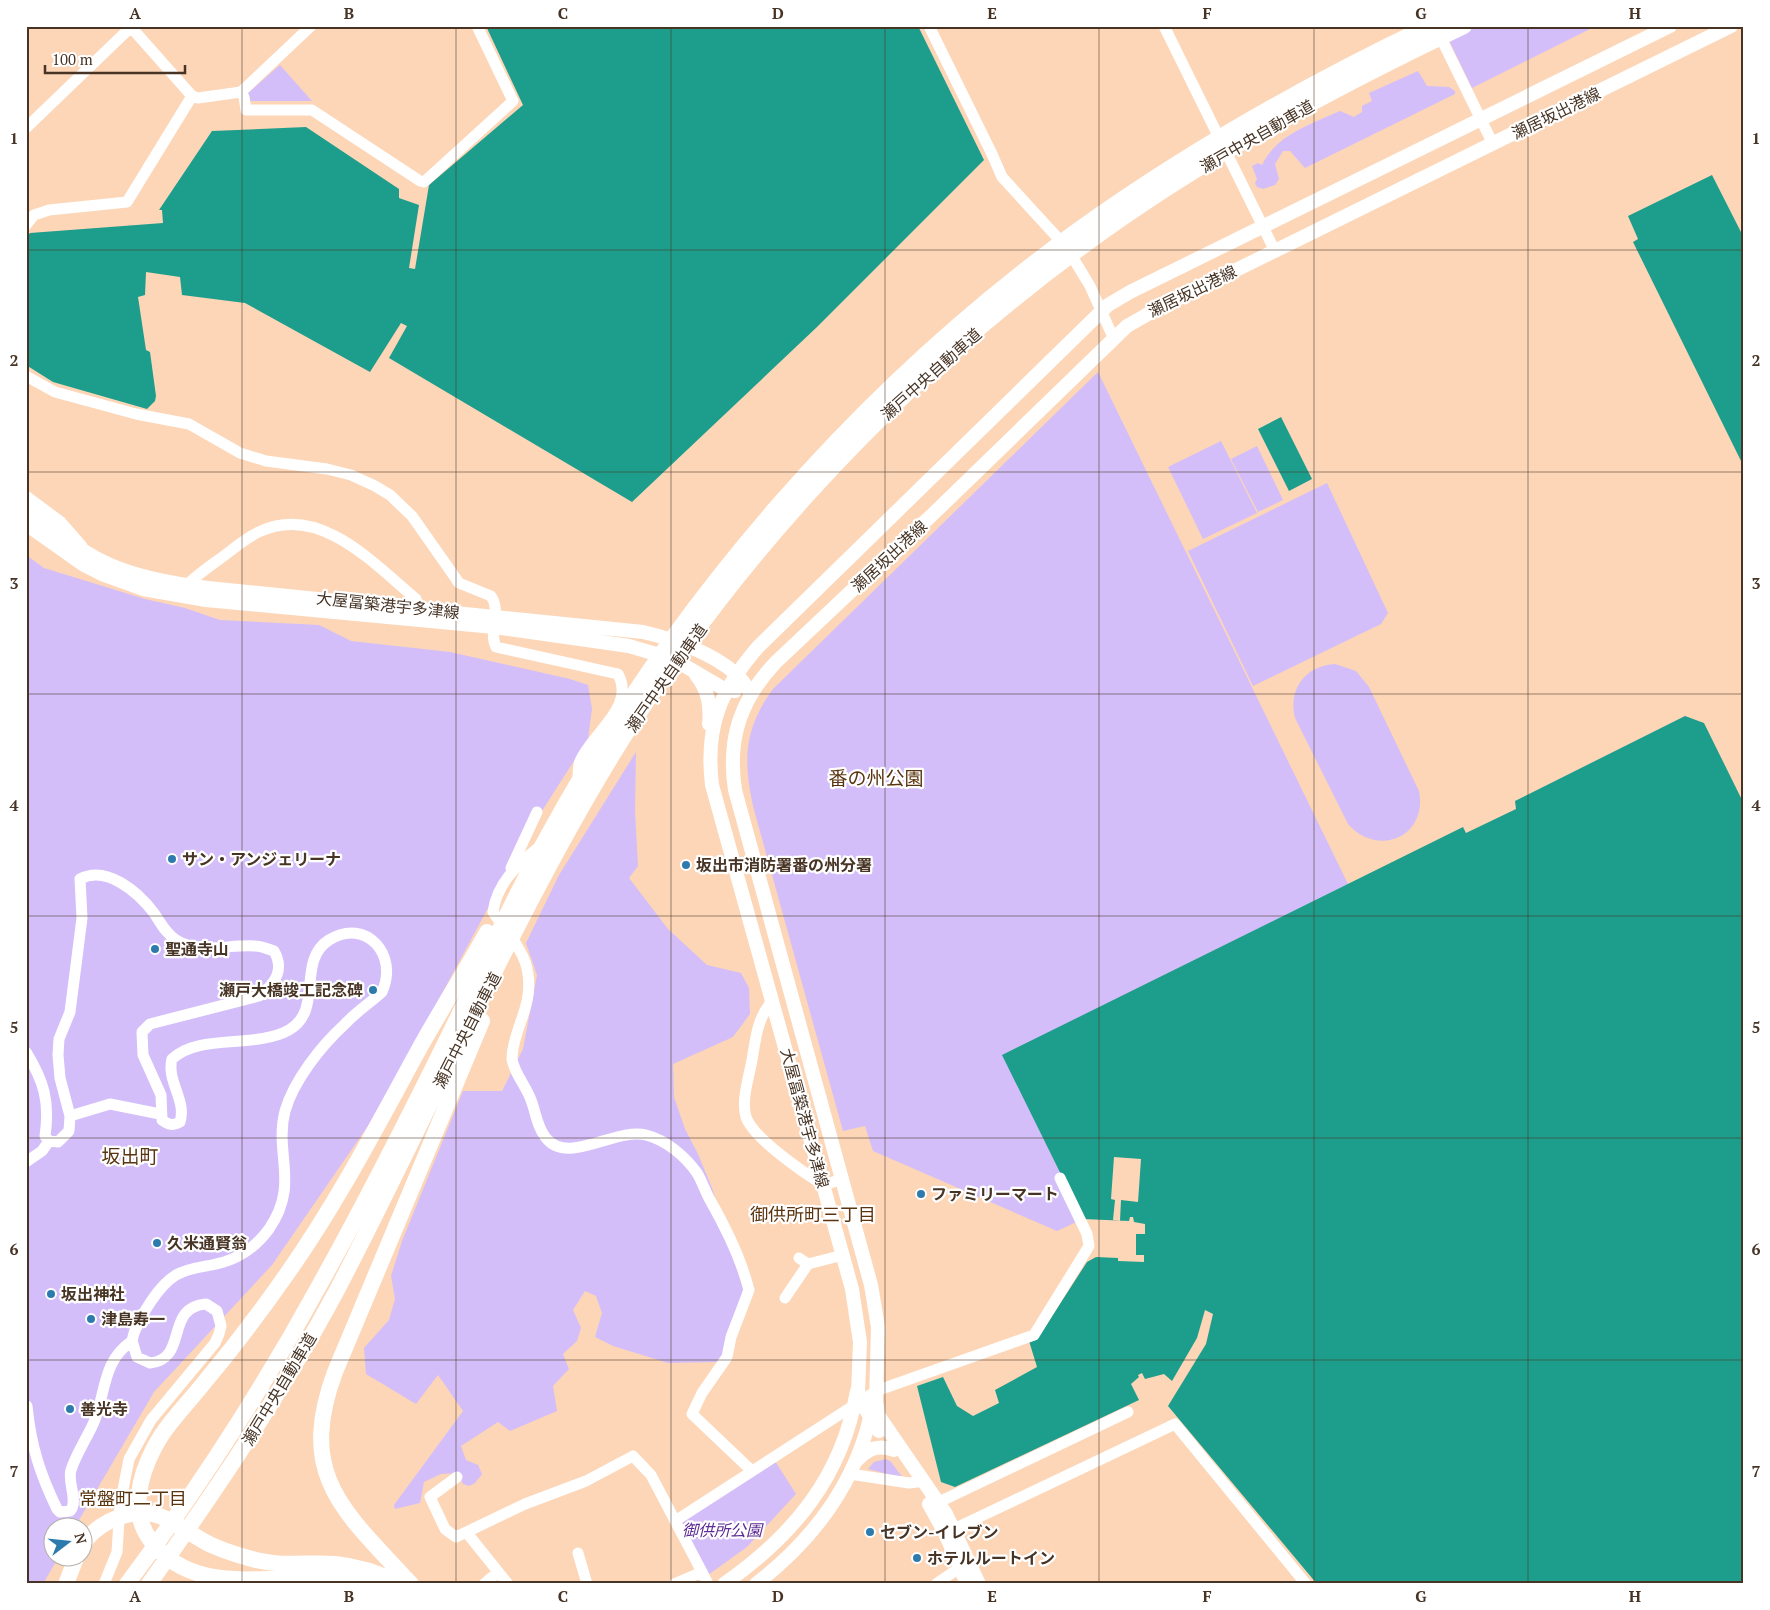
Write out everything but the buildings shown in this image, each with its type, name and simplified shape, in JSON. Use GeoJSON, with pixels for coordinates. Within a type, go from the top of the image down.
{"type":"FeatureCollection","features":[{"type":"Feature","properties":{"kind":"highway","name":"瀬戸中央自動車道"},"geometry":{"type":"LineString","coordinates":[[149,1584],[194,1522],[264,1417],[335,1294],[494,955],[546,838],[584,772],[638,689],[736,557],[795,486],[930,350],[1002,289],[1076,232],[1150,182],[1321,81],[1429,26]]}},
{"type":"Feature","properties":{"kind":"highway","name":"瀬戸中央自動車道"},"geometry":{"type":"LineString","coordinates":[[127,1584],[247,1412],[322,1281],[457,1018],[545,874],[587,798],[638,714],[740,575],[806,497],[871,428],[942,361],[1011,302],[1084,246],[1160,194],[1243,142],[1328,95],[1464,26]]}},
{"type":"Feature","properties":{"kind":"highway"},"geometry":{"type":"LineString","coordinates":[[367,1584],[324,1577],[229,1580],[191,1572],[172,1561],[148,1537],[142,1524],[138,1497],[146,1464],[158,1440],[239,1340],[295,1263],[494,955]]}},
{"type":"Feature","properties":{"kind":"highway"},"geometry":{"type":"LineString","coordinates":[[411,1584],[354,1521],[335,1495],[324,1466],[321,1450],[321,1420],[335,1372],[494,955]]}},
{"type":"Feature","properties":{"kind":"highway"},"geometry":{"type":"LineString","coordinates":[[92,1535],[111,1520],[127,1515],[146,1513],[162,1518],[209,1544],[244,1557],[271,1563],[352,1566],[372,1571],[400,1584]]}},
{"type":"Feature","properties":{"kind":"highway"},"geometry":{"type":"LineString","coordinates":[[66,1584],[72,1568]]}},
{"type":"Feature","properties":{"kind":"main road","name":"瀬居坂出港線"},"geometry":{"type":"LineString","coordinates":[[726,690],[736,674],[758,647],[1101,311],[1130,292],[1670,26]]}},
{"type":"Feature","properties":{"kind":"main road","name":"瀬居坂出港線"},"geometry":{"type":"LineString","coordinates":[[751,693],[776,662],[933,514],[1113,337],[1142,316],[1731,26]]}},
{"type":"Feature","properties":{"kind":"main road","name":"大屋冨築港宇多津線"},"geometry":{"type":"LineString","coordinates":[[26,508],[88,553],[127,572],[186,591]]}},
{"type":"Feature","properties":{"kind":"main road","name":"大屋冨築港宇多津線"},"geometry":{"type":"LineString","coordinates":[[26,526],[104,575],[144,589],[186,591],[495,621],[624,629],[662,636],[697,651],[736,674],[751,693]]}},
{"type":"Feature","properties":{"kind":"main road","name":"大屋冨築港宇多津線"},"geometry":{"type":"LineString","coordinates":[[303,603],[418,608],[629,646],[659,654],[687,666],[726,690],[751,693]]}},
{"type":"Feature","properties":{"kind":"main road"},"geometry":{"type":"LineString","coordinates":[[687,666],[700,679],[707,694],[710,713],[707,753],[712,785]]}},
{"type":"Feature","properties":{"kind":"main road","name":"大屋冨築港宇多津線"},"geometry":{"type":"LineString","coordinates":[[726,690],[711,744],[712,785],[843,1255],[859,1327],[857,1402],[871,1424],[939,1502],[954,1529],[967,1584]]}},
{"type":"Feature","properties":{"kind":"main road","name":"大屋冨築港宇多津線"},"geometry":{"type":"LineString","coordinates":[[751,693],[736,734],[733,776],[875,1305],[879,1349],[876,1391],[878,1415],[921,1482],[937,1518],[964,1565],[979,1584]]}},
{"type":"Feature","properties":{"kind":"main road"},"geometry":{"type":"LineString","coordinates":[[748,911],[767,906]]}},
{"type":"Feature","properties":{"kind":"main road"},"geometry":{"type":"LineString","coordinates":[[756,1584],[785,1561],[810,1535],[832,1506],[850,1474],[871,1424],[876,1391]]}},
{"type":"Feature","properties":{"kind":"main road"},"geometry":{"type":"LineString","coordinates":[[724,1584],[772,1548],[799,1520],[822,1487],[840,1450],[857,1402]]}},
{"type":"Feature","properties":{"kind":"main road"},"geometry":{"type":"LineString","coordinates":[[871,1424],[889,1432]]}},
{"type":"Feature","properties":{"kind":"main road"},"geometry":{"type":"LineString","coordinates":[[840,1450],[871,1424]]}},
{"type":"Feature","properties":{"kind":"main road"},"geometry":{"type":"LineString","coordinates":[[856,1460],[874,1447],[887,1447],[894,1450]]}},
{"type":"Feature","properties":{"kind":"street"},"geometry":{"type":"LineString","coordinates":[[241,92],[244,97],[246,110],[312,110],[424,182],[513,101],[477,26]]}},
{"type":"Feature","properties":{"kind":"street"},"geometry":{"type":"LineString","coordinates":[[929,26],[1002,177],[1067,248],[1078,263],[1113,337]]}},
{"type":"Feature","properties":{"kind":"street"},"geometry":{"type":"LineString","coordinates":[[1164,26],[1275,251]]}},
{"type":"Feature","properties":{"kind":"street"},"geometry":{"type":"LineString","coordinates":[[1435,26],[1493,144]]}},
{"type":"Feature","properties":{"kind":"street"},"geometry":{"type":"LineString","coordinates":[[26,128],[131,27],[192,96],[198,98],[241,92],[307,27]]}},
{"type":"Feature","properties":{"kind":"street"},"geometry":{"type":"LineString","coordinates":[[26,225],[34,216],[49,210],[127,202],[192,96]]}},
{"type":"Feature","properties":{"kind":"street"},"geometry":{"type":"LineString","coordinates":[[26,376],[55,392],[136,414],[189,424],[240,452],[260,459],[327,469],[351,475],[375,486],[390,495],[412,516],[459,583],[491,596],[494,601],[493,641],[496,647],[618,674],[624,684],[624,693],[617,709],[580,762],[578,793],[575,804],[555,835],[523,860],[506,878]]}},
{"type":"Feature","properties":{"kind":"street"},"geometry":{"type":"LineString","coordinates":[[26,496],[61,522],[88,553]]}},
{"type":"Feature","properties":{"kind":"street"},"geometry":{"type":"LineString","coordinates":[[186,591],[195,577],[248,538],[276,526],[300,525],[326,532],[344,540],[416,599],[418,608]]}},
{"type":"Feature","properties":{"kind":"street"},"geometry":{"type":"LineString","coordinates":[[537,812],[495,900],[493,912],[519,950],[528,972],[529,985],[525,1015],[514,1044],[512,1058],[531,1100],[538,1127],[546,1140],[554,1146],[564,1149],[578,1148],[632,1134],[646,1135],[668,1144],[686,1160],[697,1174],[722,1219],[749,1290],[731,1337],[727,1357],[702,1392],[692,1414],[752,1471]]}},
{"type":"Feature","properties":{"kind":"street"},"geometry":{"type":"LineString","coordinates":[[26,1162],[42,1151],[49,1142],[62,1140],[69,1131],[70,1116],[60,1078],[58,1055],[59,1039],[70,1012],[82,918],[80,879],[95,874],[116,880],[132,891],[175,940],[193,947],[224,949],[256,946],[274,951],[278,959],[279,973],[268,989],[259,996],[150,1024],[142,1032],[143,1055],[161,1095],[160,1114],[162,1120],[167,1124],[174,1125],[180,1122],[182,1106],[170,1072],[172,1059],[187,1048],[279,1034],[289,1030],[298,1022],[308,1004],[311,968],[314,957],[328,941],[346,934],[356,933],[366,937],[381,948],[388,965],[388,973],[382,992],[331,1039],[305,1074],[289,1101],[283,1127],[286,1186],[277,1214],[269,1228],[255,1244],[237,1258],[192,1269],[169,1280],[138,1324],[132,1340],[123,1347],[105,1376],[95,1419],[70,1472],[73,1502],[70,1511],[60,1512],[57,1509],[40,1471],[31,1442],[27,1406]]}},
{"type":"Feature","properties":{"kind":"street"},"geometry":{"type":"LineString","coordinates":[[773,1000],[762,1012],[758,1021],[746,1094],[746,1117],[757,1133],[800,1170],[824,1185],[842,1180]]}},
{"type":"Feature","properties":{"kind":"street"},"geometry":{"type":"LineString","coordinates":[[26,1052],[45,1092],[48,1113],[46,1136],[49,1142]]}},
{"type":"Feature","properties":{"kind":"street"},"geometry":{"type":"LineString","coordinates":[[70,1116],[110,1104],[160,1114]]}},
{"type":"Feature","properties":{"kind":"street"},"geometry":{"type":"LineString","coordinates":[[676,1521],[876,1391],[1034,1335],[1089,1246],[1087,1234],[1060,1178]]}},
{"type":"Feature","properties":{"kind":"street"},"geometry":{"type":"LineString","coordinates":[[785,1298],[804,1261],[843,1255]]}},
{"type":"Feature","properties":{"kind":"street"},"geometry":{"type":"LineString","coordinates":[[104,1584],[117,1552],[120,1505],[129,1459],[163,1404],[214,1343],[221,1326],[217,1311],[206,1304],[192,1307],[182,1318],[174,1347],[164,1359],[157,1362],[143,1361],[137,1356],[132,1340]]}},
{"type":"Feature","properties":{"kind":"street"},"geometry":{"type":"LineString","coordinates":[[939,1502],[1128,1412]]}},
{"type":"Feature","properties":{"kind":"street"},"geometry":{"type":"LineString","coordinates":[[954,1529],[1175,1424],[1306,1584]]}},
{"type":"Feature","properties":{"kind":"street"},"geometry":{"type":"LineString","coordinates":[[457,1476],[430,1497],[445,1528],[456,1537],[525,1504],[586,1481],[633,1456],[651,1475],[708,1584]]}},
{"type":"Feature","properties":{"kind":"street"},"geometry":{"type":"LineString","coordinates":[[850,1474],[921,1482]]}},
{"type":"Feature","properties":{"kind":"street"},"geometry":{"type":"LineString","coordinates":[[467,1533],[508,1584]]}},
{"type":"Feature","properties":{"kind":"street"},"geometry":{"type":"LineString","coordinates":[[578,1552],[587,1584]]}},
{"type":"Feature","properties":{"kind":"street"},"geometry":{"type":"LineString","coordinates":[[936,1584],[964,1565]]}},
{"type":"Feature","properties":{"kind":"street"},"geometry":{"type":"LineString","coordinates":[[484,1584],[498,1572]]}},
{"type":"Feature","properties":{"kind":"street"},"geometry":{"type":"LineString","coordinates":[[674,1584],[702,1572]]}},
{"type":"Feature","properties":{"kind":"green space"},"geometry":{"type":"Polygon","coordinates":[[[1442,26],[1596,26],[1472,88],[1442,26]]]}},
{"type":"Feature","properties":{"kind":"green space"},"geometry":{"type":"Polygon","coordinates":[[[280,65],[312,101],[248,101],[247,94],[280,65]]]}},
{"type":"Feature","properties":{"kind":"green space"},"geometry":{"type":"Polygon","coordinates":[[[1418,71],[1427,86],[1449,87],[1455,91],[1455,94],[1305,168],[1290,151],[1283,151],[1275,164],[1279,179],[1275,185],[1263,189],[1257,187],[1255,183],[1257,179],[1252,166],[1258,163],[1262,165],[1268,155],[1285,138],[1306,126],[1340,111],[1354,117],[1362,112],[1362,106],[1372,101],[1369,93],[1418,71]]]}},
{"type":"Feature","properties":{"kind":"green space"},"geometry":{"type":"Polygon","coordinates":[[[1098,372],[1348,884],[1003,1055],[1083,1219],[1057,1231],[873,1151],[865,1126],[843,1131],[754,810],[750,793],[747,761],[748,747],[756,718],[773,689],[1098,372]]]}},
{"type":"Feature","properties":{"kind":"green space"},"geometry":{"type":"Polygon","coordinates":[[[1221,441],[1257,513],[1203,539],[1168,467],[1221,441]]]}},
{"type":"Feature","properties":{"kind":"green space"},"geometry":{"type":"Polygon","coordinates":[[[1257,446],[1283,500],[1258,512],[1231,459],[1257,446]]]}},
{"type":"Feature","properties":{"kind":"green space"},"geometry":{"type":"Polygon","coordinates":[[[1327,483],[1388,613],[1381,624],[1253,686],[1188,551],[1327,483]]]}},
{"type":"Feature","properties":{"kind":"green space"},"geometry":{"type":"Polygon","coordinates":[[[26,555],[44,568],[145,599],[185,608],[220,620],[319,625],[351,641],[450,652],[570,679],[588,685],[592,709],[588,739],[531,828],[381,1107],[272,1265],[154,1392],[80,1518],[42,1518],[42,1568],[52,1568],[43,1584],[26,1584],[26,555]]]}},
{"type":"Feature","properties":{"kind":"green space"},"geometry":{"type":"Polygon","coordinates":[[[1335,664],[1356,671],[1369,687],[1419,791],[1420,807],[1416,820],[1408,831],[1398,838],[1386,841],[1373,840],[1360,834],[1348,824],[1295,718],[1294,698],[1301,681],[1315,669],[1335,664]]]}},
{"type":"Feature","properties":{"kind":"green space"},"geometry":{"type":"Polygon","coordinates":[[[636,752],[635,811],[638,866],[629,878],[668,929],[707,965],[741,973],[749,988],[750,1014],[733,1037],[673,1064],[674,1097],[685,1129],[712,1188],[743,1289],[729,1350],[717,1362],[668,1363],[613,1346],[595,1337],[602,1313],[596,1296],[585,1291],[573,1310],[581,1328],[577,1341],[563,1354],[569,1369],[553,1386],[557,1411],[510,1431],[498,1422],[461,1446],[466,1460],[478,1465],[482,1474],[475,1483],[469,1486],[463,1484],[458,1473],[441,1474],[424,1482],[420,1503],[395,1509],[394,1505],[463,1411],[438,1375],[416,1404],[366,1374],[364,1348],[389,1320],[395,1299],[391,1276],[402,1241],[463,1091],[502,1091],[523,1049],[537,975],[526,943],[559,875],[636,752]]]}},
{"type":"Feature","properties":{"kind":"green space"},"geometry":{"type":"Polygon","coordinates":[[[886,1459],[891,1462],[903,1478],[868,1469],[874,1462],[886,1459]]]}},
{"type":"Feature","properties":{"kind":"green space","name":"御供所公園"},"geometry":{"type":"Polygon","coordinates":[[[775,1461],[796,1494],[747,1547],[708,1575],[682,1522],[775,1461]]]}},
{"type":"Feature","properties":{"kind":"water"},"geometry":{"type":"Polygon","coordinates":[[[486,26],[918,26],[984,160],[817,327],[632,502],[389,358],[407,326],[401,323],[370,372],[245,303],[182,295],[180,277],[146,272],[145,295],[138,297],[146,350],[150,352],[156,396],[155,401],[147,409],[53,382],[26,365],[26,238],[30,233],[163,223],[162,210],[159,210],[212,131],[306,127],[399,189],[399,198],[419,205],[409,268],[415,269],[429,185],[523,105],[486,26]]]}},
{"type":"Feature","properties":{"kind":"water"},"geometry":{"type":"Polygon","coordinates":[[[1712,175],[1744,238],[1744,467],[1633,242],[1638,239],[1628,216],[1712,175]]]}},
{"type":"Feature","properties":{"kind":"water"},"geometry":{"type":"Polygon","coordinates":[[[1281,417],[1312,479],[1289,491],[1258,429],[1281,417]]]}},
{"type":"Feature","properties":{"kind":"water"},"geometry":{"type":"Polygon","coordinates":[[[1685,716],[1704,723],[1744,804],[1744,1584],[1317,1584],[1168,1406],[1206,1344],[1213,1314],[1205,1310],[1197,1338],[1172,1381],[1164,1374],[1145,1379],[1142,1373],[1131,1384],[1139,1400],[955,1487],[941,1482],[917,1386],[943,1377],[957,1406],[973,1416],[999,1403],[995,1390],[1037,1367],[1029,1341],[1038,1338],[1087,1262],[1096,1257],[1118,1258],[1118,1261],[1144,1262],[1144,1255],[1136,1255],[1136,1234],[1145,1234],[1145,1224],[1134,1222],[1133,1217],[1130,1217],[1129,1221],[1083,1219],[1002,1055],[1463,827],[1466,833],[1516,809],[1515,801],[1685,716]]]}},
{"type":"Feature","properties":{"kind":"pier"},"geometry":{"type":"Polygon","coordinates":[[[1114,1157],[1141,1159],[1138,1202],[1121,1200],[1120,1221],[1113,1220],[1115,1200],[1111,1199],[1114,1157]]]}},
{"type":"Feature","properties":{"kind":"place","name":"サン・アンジェリーナ"},"geometry":{"type":"Point","coordinates":[172,859]}},
{"type":"Feature","properties":{"kind":"place","name":"坂出市消防署番の州分署"},"geometry":{"type":"Point","coordinates":[686,865]}},
{"type":"Feature","properties":{"kind":"place","name":"聖通寺山"},"geometry":{"type":"Point","coordinates":[155,949]}},
{"type":"Feature","properties":{"kind":"place","name":"瀬戸大橋竣工記念碑"},"geometry":{"type":"Point","coordinates":[373,990]}},
{"type":"Feature","properties":{"kind":"place","name":"ファミリーマート"},"geometry":{"type":"Point","coordinates":[921,1194]}},
{"type":"Feature","properties":{"kind":"place","name":"久米通賢翁"},"geometry":{"type":"Point","coordinates":[157,1243]}},
{"type":"Feature","properties":{"kind":"place","name":"坂出神社"},"geometry":{"type":"Point","coordinates":[51,1294]}},
{"type":"Feature","properties":{"kind":"place","name":"津島寿一"},"geometry":{"type":"Point","coordinates":[91,1319]}},
{"type":"Feature","properties":{"kind":"place","name":"善光寺"},"geometry":{"type":"Point","coordinates":[70,1409]}},
{"type":"Feature","properties":{"kind":"place","name":"セブン-イレブン"},"geometry":{"type":"Point","coordinates":[870,1532]}},
{"type":"Feature","properties":{"kind":"place","name":"ホテルルートイン"},"geometry":{"type":"Point","coordinates":[917,1558]}},
{"type":"Feature","properties":{"kind":"district","name":"番の州公園"},"geometry":{"type":"Point","coordinates":[876,778]}},
{"type":"Feature","properties":{"kind":"district","name":"坂出町"},"geometry":{"type":"Point","coordinates":[130,1156]}},
{"type":"Feature","properties":{"kind":"district","name":"御供所町三丁目"},"geometry":{"type":"Point","coordinates":[813,1215]}},
{"type":"Feature","properties":{"kind":"district","name":"常盤町二丁目"},"geometry":{"type":"Point","coordinates":[133,1499]}}]}
